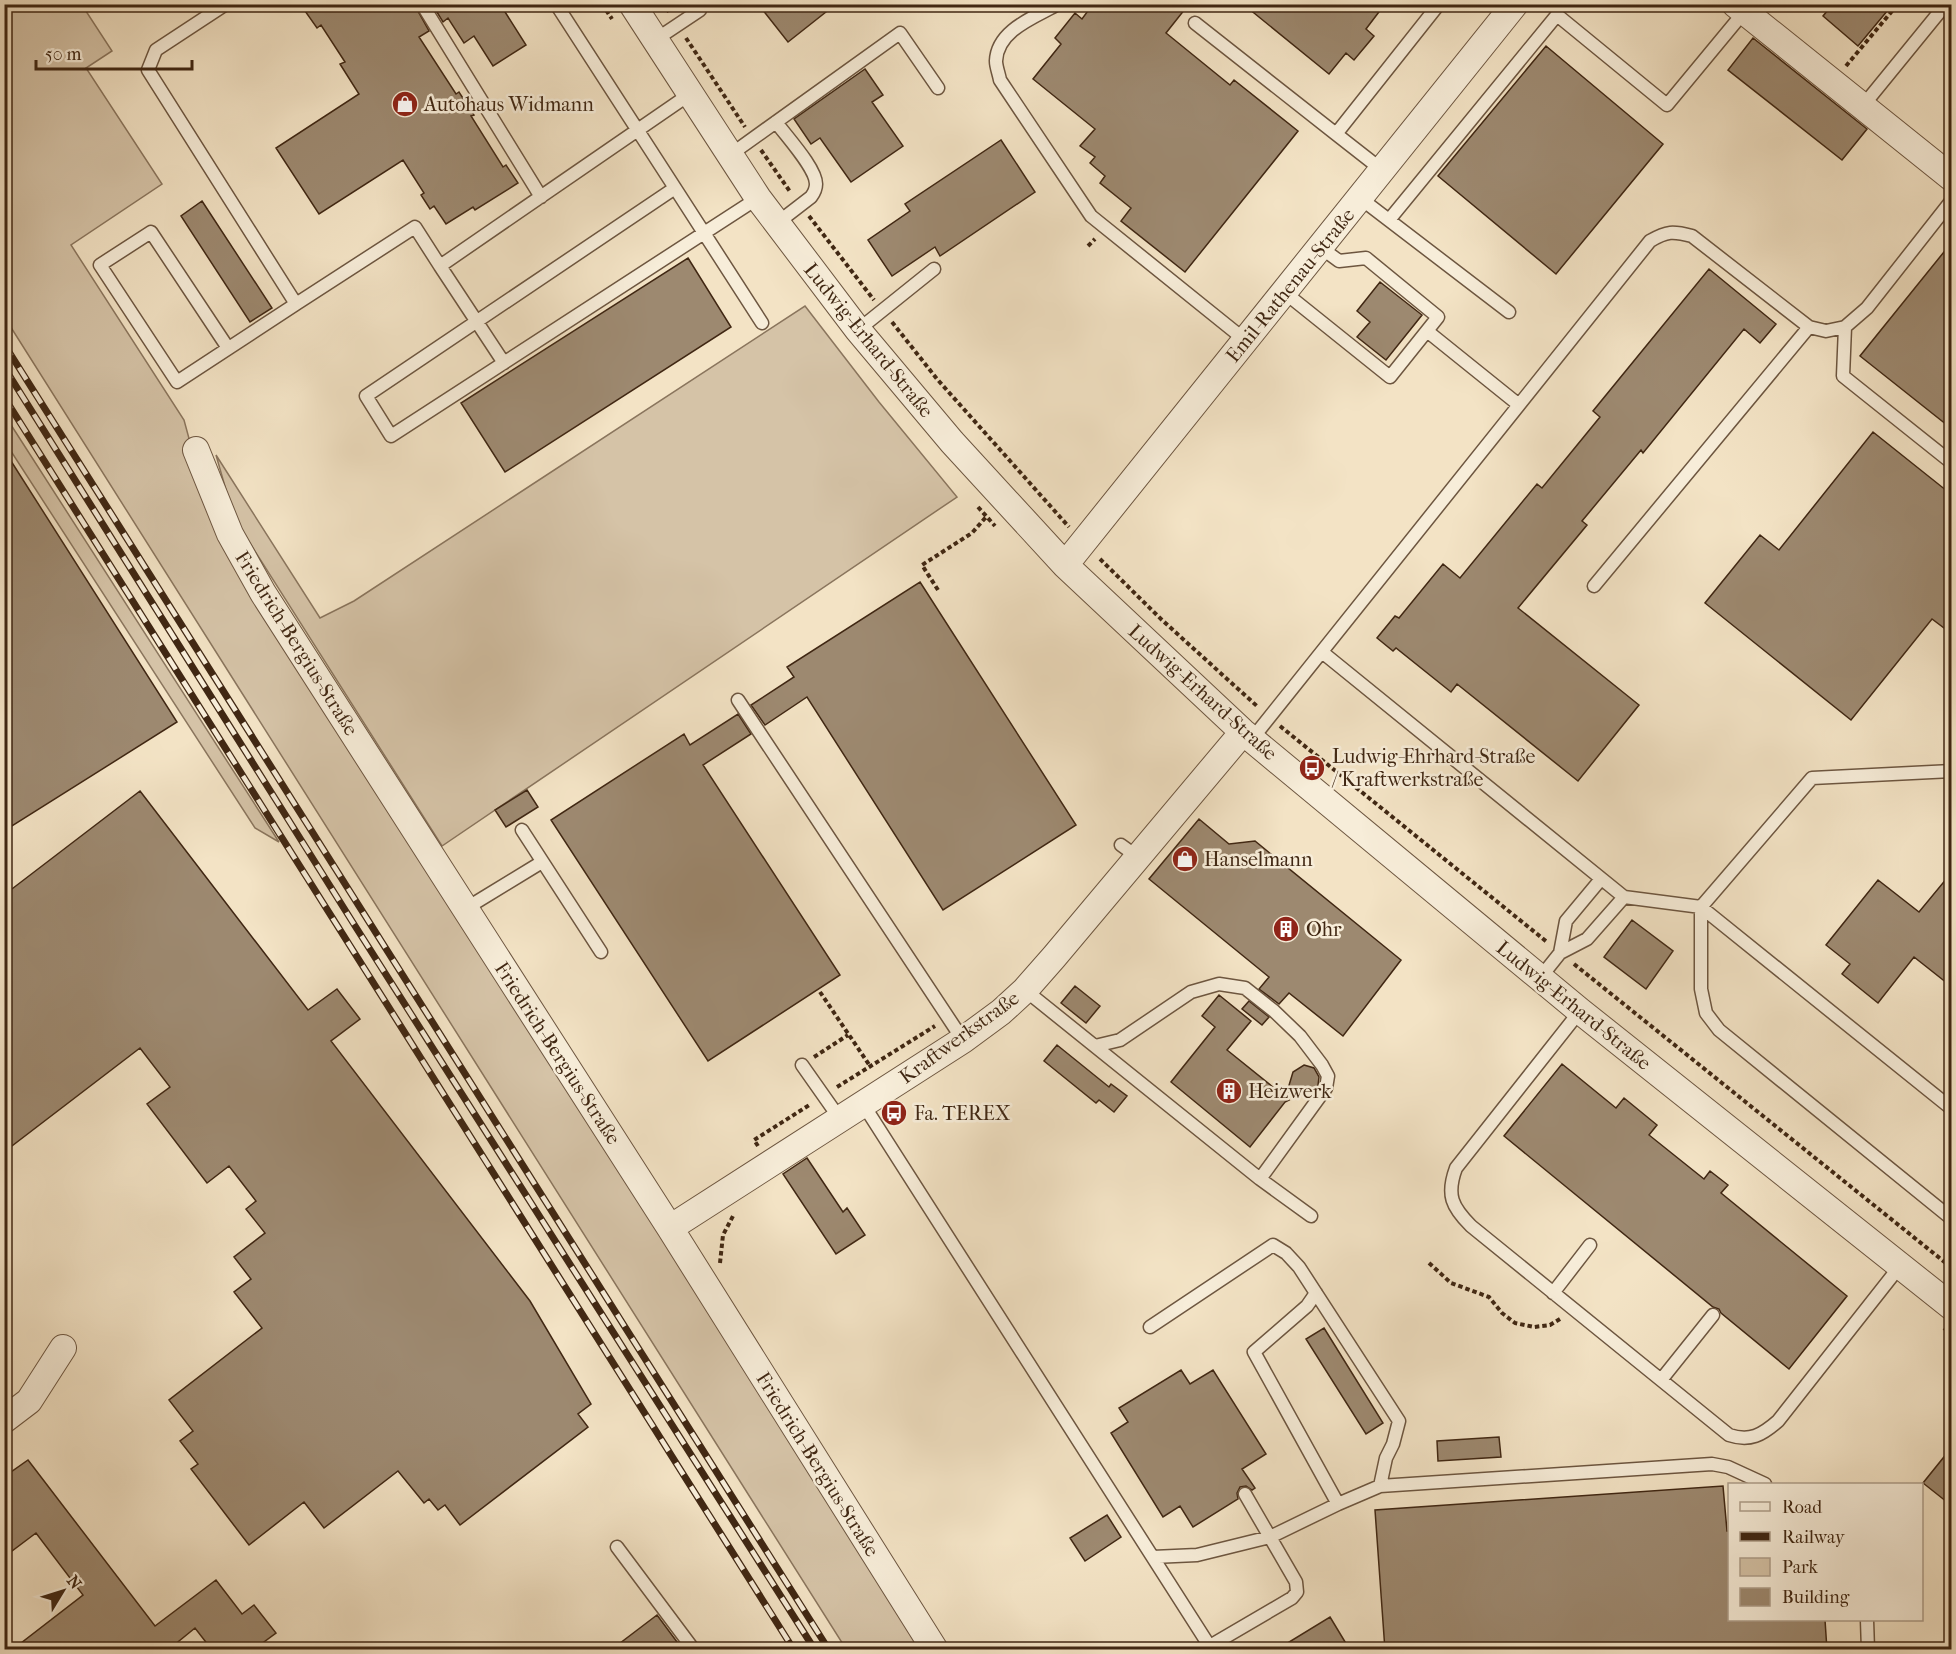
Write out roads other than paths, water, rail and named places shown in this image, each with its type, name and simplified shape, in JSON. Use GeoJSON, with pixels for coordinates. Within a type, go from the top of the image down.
{"type":"FeatureCollection","features":[{"type":"Feature","properties":{"kind":"street","name":"Ludwig-Erhard-Straße"},"geometry":{"type":"LineString","coordinates":[[632,4],[776,224],[858,330],[952,442],[1065,565],[1247,736],[1580,1011],[1952,1307]]}},
{"type":"Feature","properties":{"kind":"street","name":"Emil-Rathenau-Straße"},"geometry":{"type":"LineString","coordinates":[[1065,565],[1515,4]]}},
{"type":"Feature","properties":{"kind":"street"},"geometry":{"type":"LineString","coordinates":[[1739,8],[1952,178]]}},
{"type":"Feature","properties":{"kind":"street","name":"Friedrich-Bergius-Straße"},"geometry":{"type":"LineString","coordinates":[[196,450],[230,534],[263,593],[670,1228],[935,1650]]}},
{"type":"Feature","properties":{"kind":"street","name":"Kraftwerkstraße"},"geometry":{"type":"LineString","coordinates":[[670,1228],[963,1040],[1001,1012],[1025,990],[1130,851],[1247,736]]}},
{"type":"Feature","properties":{"kind":"street"},"geometry":{"type":"LineString","coordinates":[[4,1420],[29,1401],[63,1348]]}},
{"type":"Feature","properties":{"kind":"lane"},"geometry":{"type":"LineString","coordinates":[[226,4],[156,50],[148,70],[296,303]]}},
{"type":"Feature","properties":{"kind":"lane"},"geometry":{"type":"LineString","coordinates":[[422,4],[541,197]]}},
{"type":"Feature","properties":{"kind":"lane"},"geometry":{"type":"LineString","coordinates":[[556,4],[762,323]]}},
{"type":"Feature","properties":{"kind":"lane"},"geometry":{"type":"LineString","coordinates":[[1058,4],[1014,29],[1002,41],[996,60],[1000,80],[1091,216],[1245,340]]}},
{"type":"Feature","properties":{"kind":"lane"},"geometry":{"type":"LineString","coordinates":[[1862,106],[1946,4]]}},
{"type":"Feature","properties":{"kind":"lane"},"geometry":{"type":"LineString","coordinates":[[1336,134],[1434,6]]}},
{"type":"Feature","properties":{"kind":"lane"},"geometry":{"type":"LineString","coordinates":[[1389,220],[1557,15],[1667,105],[1739,8]]}},
{"type":"Feature","properties":{"kind":"lane"},"geometry":{"type":"LineString","coordinates":[[655,40],[700,10]]}},
{"type":"Feature","properties":{"kind":"lane"},"geometry":{"type":"LineString","coordinates":[[1195,22],[1382,170]]}},
{"type":"Feature","properties":{"kind":"lane"},"geometry":{"type":"LineString","coordinates":[[729,155],[900,33],[938,88]]}},
{"type":"Feature","properties":{"kind":"lane"},"geometry":{"type":"LineString","coordinates":[[440,266],[690,94]]}},
{"type":"Feature","properties":{"kind":"lane"},"geometry":{"type":"LineString","coordinates":[[776,122],[813,172],[816,182],[815,191],[801,206],[776,224]]}},
{"type":"Feature","properties":{"kind":"lane"},"geometry":{"type":"LineString","coordinates":[[675,188],[366,396],[391,436],[758,198]]}},
{"type":"Feature","properties":{"kind":"lane"},"geometry":{"type":"LineString","coordinates":[[1360,198],[1509,312]]}},
{"type":"Feature","properties":{"kind":"lane"},"geometry":{"type":"LineString","coordinates":[[1247,736],[1269,717],[1650,242],[1663,234],[1678,232],[1692,236],[1809,327],[1826,332],[1845,327],[1867,308],[1952,200]]}},
{"type":"Feature","properties":{"kind":"lane"},"geometry":{"type":"LineString","coordinates":[[228,348],[151,232],[100,265],[177,382],[415,227],[504,363]]}},
{"type":"Feature","properties":{"kind":"lane"},"geometry":{"type":"LineString","coordinates":[[1284,292],[1390,377],[1438,317],[1366,258],[1339,261],[1320,247]]}},
{"type":"Feature","properties":{"kind":"lane"},"geometry":{"type":"LineString","coordinates":[[858,330],[934,269]]}},
{"type":"Feature","properties":{"kind":"lane"},"geometry":{"type":"LineString","coordinates":[[1594,586],[1809,327]]}},
{"type":"Feature","properties":{"kind":"lane"},"geometry":{"type":"LineString","coordinates":[[1845,327],[1843,376],[1952,463]]}},
{"type":"Feature","properties":{"kind":"lane"},"geometry":{"type":"LineString","coordinates":[[1427,331],[1519,405]]}},
{"type":"Feature","properties":{"kind":"lane"},"geometry":{"type":"LineString","coordinates":[[1322,652],[1623,897],[1701,907],[1952,1109]]}},
{"type":"Feature","properties":{"kind":"lane"},"geometry":{"type":"LineString","coordinates":[[738,700],[963,1040]]}},
{"type":"Feature","properties":{"kind":"lane"},"geometry":{"type":"LineString","coordinates":[[1952,771],[1812,778],[1701,907],[1701,989],[1706,1013],[1719,1030],[1952,1219]]}},
{"type":"Feature","properties":{"kind":"lane"},"geometry":{"type":"LineString","coordinates":[[522,830],[601,952]]}},
{"type":"Feature","properties":{"kind":"lane"},"geometry":{"type":"LineString","coordinates":[[465,909],[542,862]]}},
{"type":"Feature","properties":{"kind":"lane"},"geometry":{"type":"LineString","coordinates":[[1560,953],[1566,921],[1601,879]]}},
{"type":"Feature","properties":{"kind":"lane"},"geometry":{"type":"LineString","coordinates":[[1540,978],[1560,953],[1587,939],[1623,897]]}},
{"type":"Feature","properties":{"kind":"lane"},"geometry":{"type":"LineString","coordinates":[[1095,1046],[1120,1040],[1191,992],[1219,984],[1245,988],[1274,1011],[1300,1036],[1328,1076],[1326,1088],[1260,1179]]}},
{"type":"Feature","properties":{"kind":"lane"},"geometry":{"type":"LineString","coordinates":[[1025,990],[1260,1179],[1311,1216]]}},
{"type":"Feature","properties":{"kind":"lane"},"geometry":{"type":"LineString","coordinates":[[1580,1011],[1456,1168],[1450,1183],[1452,1200],[1459,1214],[1470,1226],[1729,1435],[1740,1439],[1756,1437],[1778,1421],[1900,1266]]}},
{"type":"Feature","properties":{"kind":"lane"},"geometry":{"type":"LineString","coordinates":[[802,1065],[840,1119]]}},
{"type":"Feature","properties":{"kind":"lane"},"geometry":{"type":"LineString","coordinates":[[863,1104],[1211,1648],[1292,1598],[1297,1592],[1296,1582],[1245,1494]]}},
{"type":"Feature","properties":{"kind":"lane"},"geometry":{"type":"LineString","coordinates":[[1150,1327],[1274,1245],[1286,1253],[1299,1267],[1399,1421],[1394,1444],[1386,1458],[1380,1486]]}},
{"type":"Feature","properties":{"kind":"lane"},"geometry":{"type":"LineString","coordinates":[[1553,1293],[1590,1245]]}},
{"type":"Feature","properties":{"kind":"lane"},"geometry":{"type":"LineString","coordinates":[[1316,1293],[1307,1306],[1254,1352],[1338,1504]]}},
{"type":"Feature","properties":{"kind":"lane"},"geometry":{"type":"LineString","coordinates":[[1661,1380],[1713,1315]]}},
{"type":"Feature","properties":{"kind":"lane"},"geometry":{"type":"LineString","coordinates":[[1153,1557],[1197,1555],[1270,1537],[1380,1486],[1712,1464],[1728,1467],[1761,1483]]}},
{"type":"Feature","properties":{"kind":"lane"},"geometry":{"type":"LineString","coordinates":[[617,1547],[694,1650]]}},
{"type":"Feature","properties":{"kind":"lane"},"geometry":{"type":"LineString","coordinates":[[1867,1621],[1868,1650]]}},
{"type":"Feature","properties":{"kind":"railway"},"geometry":{"type":"LineString","coordinates":[[4,344],[829,1650]]}},
{"type":"Feature","properties":{"kind":"railway"},"geometry":{"type":"LineString","coordinates":[[4,367],[357,929],[815,1650]]}},
{"type":"Feature","properties":{"kind":"railway"},"geometry":{"type":"LineString","coordinates":[[4,397],[794,1650]]}},
{"type":"Feature","properties":{"kind":"place","name":"Autohaus Widmann"},"geometry":{"type":"Point","coordinates":[405,104]}},
{"type":"Feature","properties":{"kind":"place","name":"Ludwig-Ehrhard-Straße / Kraftwerkstraße"},"geometry":{"type":"Point","coordinates":[1312,768]}},
{"type":"Feature","properties":{"kind":"place","name":"Hanselmann"},"geometry":{"type":"Point","coordinates":[1185,859]}},
{"type":"Feature","properties":{"kind":"place","name":"Ohr"},"geometry":{"type":"Point","coordinates":[1286,929]}},
{"type":"Feature","properties":{"kind":"place","name":"Heizwerk"},"geometry":{"type":"Point","coordinates":[1229,1091]}},
{"type":"Feature","properties":{"kind":"place","name":"Fa. TEREX"},"geometry":{"type":"Point","coordinates":[894,1113]}}]}
